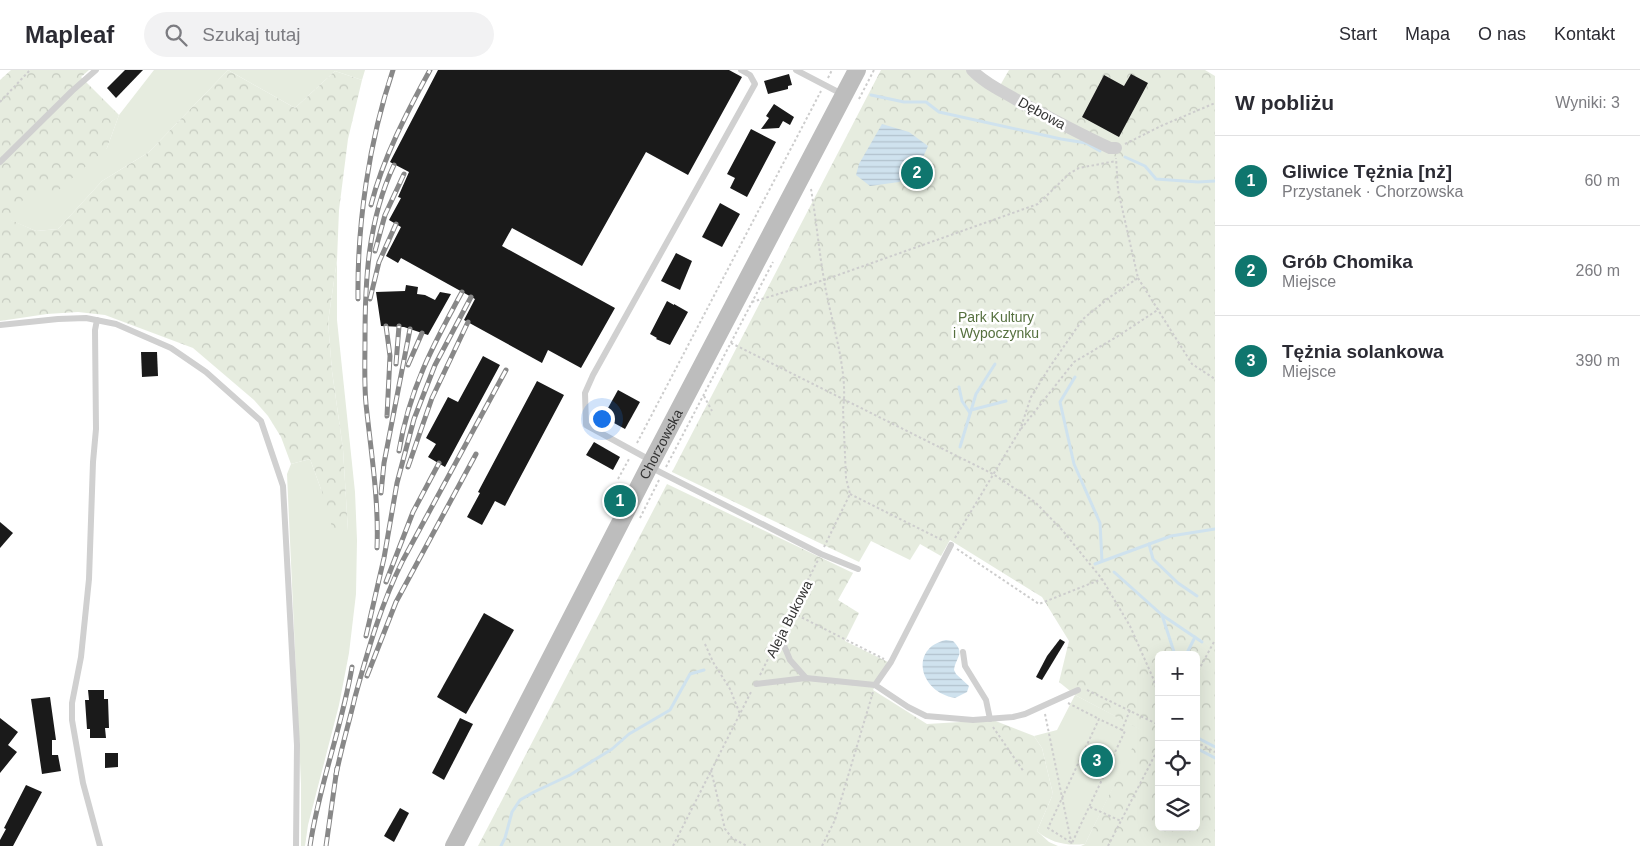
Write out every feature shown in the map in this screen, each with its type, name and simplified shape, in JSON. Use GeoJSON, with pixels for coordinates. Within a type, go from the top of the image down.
{"type":"FeatureCollection","features":[{"type":"Feature","properties":{"kind":"main road","name":"Chorzowska"},"geometry":{"type":"LineString","coordinates":[[454,846],[650,464],[857,70]]}},
{"type":"Feature","properties":{"kind":"street","name":"Dębowa"},"geometry":{"type":"LineString","coordinates":[[972,70],[978,77],[998,89],[1073,131],[1110,148],[1116,154]]}},
{"type":"Feature","properties":{"kind":"lane"},"geometry":{"type":"LineString","coordinates":[[0,162],[96,70]]}},
{"type":"Feature","properties":{"kind":"lane"},"geometry":{"type":"LineString","coordinates":[[741,70],[750,75],[755,84],[593,375],[585,393],[586,425],[633,451],[650,464],[821,554],[858,569]]}},
{"type":"Feature","properties":{"kind":"lane"},"geometry":{"type":"LineString","coordinates":[[796,70],[843,94]]}},
{"type":"Feature","properties":{"kind":"lane"},"geometry":{"type":"LineString","coordinates":[[0,325],[86,318],[116,324],[170,348],[206,372],[261,421],[283,486],[297,745],[296,846]]}},
{"type":"Feature","properties":{"kind":"lane"},"geometry":{"type":"LineString","coordinates":[[97,320],[95,330],[96,429],[89,579],[81,657],[72,703],[72,720],[83,783],[100,846]]}},
{"type":"Feature","properties":{"kind":"lane"},"geometry":{"type":"LineString","coordinates":[[875,685],[891,662],[951,545]]}},
{"type":"Feature","properties":{"kind":"lane"},"geometry":{"type":"LineString","coordinates":[[780,636],[790,660],[806,678]]}},
{"type":"Feature","properties":{"kind":"lane"},"geometry":{"type":"LineString","coordinates":[[963,652],[965,666],[986,700],[988,719]]}},
{"type":"Feature","properties":{"kind":"lane"},"geometry":{"type":"LineString","coordinates":[[756,684],[806,678],[875,685],[908,708],[926,716],[950,719],[1013,717],[1043,707],[1078,690]]}},
{"type":"Feature","properties":{"kind":"path"},"geometry":{"type":"LineString","coordinates":[[0,102],[30,70]]}},
{"type":"Feature","properties":{"kind":"path"},"geometry":{"type":"LineString","coordinates":[[618,479],[832,70]]}},
{"type":"Feature","properties":{"kind":"path"},"geometry":{"type":"LineString","coordinates":[[689,424],[752,302],[824,280],[1038,204],[1070,173],[1116,154],[1161,126],[1215,103]]}},
{"type":"Feature","properties":{"kind":"path"},"geometry":{"type":"LineString","coordinates":[[1116,154],[1118,190],[1138,278],[1192,364],[1215,379]]}},
{"type":"Feature","properties":{"kind":"path"},"geometry":{"type":"LineString","coordinates":[[811,189],[824,280],[841,363],[846,478],[850,494],[951,545],[1039,604],[1102,579]]}},
{"type":"Feature","properties":{"kind":"path"},"geometry":{"type":"LineString","coordinates":[[1020,430],[1031,397],[1083,319],[1110,296],[1138,278]]}},
{"type":"Feature","properties":{"kind":"path"},"geometry":{"type":"LineString","coordinates":[[951,545],[1020,430],[1074,362],[1159,310]]}},
{"type":"Feature","properties":{"kind":"path"},"geometry":{"type":"LineString","coordinates":[[732,343],[993,474],[1035,502],[1063,531],[1102,579],[1130,626],[1153,678],[1159,696]]}},
{"type":"Feature","properties":{"kind":"path"},"geometry":{"type":"LineString","coordinates":[[704,396],[712,410]]}},
{"type":"Feature","properties":{"kind":"path","name":"Aleja Bukowa"},"geometry":{"type":"LineString","coordinates":[[673,846],[792,613],[850,494]]}},
{"type":"Feature","properties":{"kind":"path"},"geometry":{"type":"LineString","coordinates":[[792,613],[891,662]]}},
{"type":"Feature","properties":{"kind":"path"},"geometry":{"type":"LineString","coordinates":[[1200,668],[1215,640]]}},
{"type":"Feature","properties":{"kind":"path"},"geometry":{"type":"LineString","coordinates":[[705,644],[713,662],[730,689],[740,714]]}},
{"type":"Feature","properties":{"kind":"path"},"geometry":{"type":"LineString","coordinates":[[822,846],[835,820],[875,685]]}},
{"type":"Feature","properties":{"kind":"path"},"geometry":{"type":"LineString","coordinates":[[1078,690],[1088,690],[1155,723]]}},
{"type":"Feature","properties":{"kind":"path"},"geometry":{"type":"LineString","coordinates":[[1059,699],[1125,731],[1072,844]]}},
{"type":"Feature","properties":{"kind":"path"},"geometry":{"type":"LineString","coordinates":[[1043,707],[1072,844]]}},
{"type":"Feature","properties":{"kind":"path"},"geometry":{"type":"LineString","coordinates":[[1122,730],[1130,710]]}},
{"type":"Feature","properties":{"kind":"path"},"geometry":{"type":"LineString","coordinates":[[988,719],[1024,772]]}},
{"type":"Feature","properties":{"kind":"path"},"geometry":{"type":"LineString","coordinates":[[1072,844],[1048,828],[1099,719]]}},
{"type":"Feature","properties":{"kind":"path"},"geometry":{"type":"LineString","coordinates":[[1200,744],[1215,752]]}},
{"type":"Feature","properties":{"kind":"path"},"geometry":{"type":"LineString","coordinates":[[1108,846],[1155,754]]}},
{"type":"Feature","properties":{"kind":"path"},"geometry":{"type":"LineString","coordinates":[[712,770],[725,829],[732,838],[747,846]]}},
{"type":"Feature","properties":{"kind":"path"},"geometry":{"type":"LineString","coordinates":[[1090,807],[1121,820]]}},
{"type":"Feature","properties":{"kind":"green space"},"geometry":{"type":"Polygon","coordinates":[[[11,70],[89,70],[81,77],[119,115],[107,148],[54,194],[27,193],[11,220],[36,231],[58,229],[102,181],[149,152],[228,70],[295,108],[335,71],[362,80],[348,139],[339,210],[337,260],[328,322],[332,371],[343,449],[348,531],[334,534],[310,459],[291,464],[281,437],[268,416],[254,400],[193,348],[105,315],[78,312],[47,314],[0,321],[0,80],[11,70]]]}},
{"type":"Feature","properties":{"kind":"green space"},"geometry":{"type":"Polygon","coordinates":[[[154,70],[228,70],[149,152],[102,181],[58,229],[36,231],[10,220],[27,192],[107,148],[119,115],[154,70]]]}},
{"type":"Feature","properties":{"kind":"green space"},"geometry":{"type":"Polygon","coordinates":[[[228,70],[365,70],[362,80],[335,71],[295,108],[228,70]]]}},
{"type":"Feature","properties":{"kind":"green space","name":"Park Kultury i Wypoczynku"},"geometry":{"type":"Polygon","coordinates":[[[881,70],[966,70],[998,89],[1009,70],[1205,70],[1215,76],[1215,846],[1081,846],[1085,844],[1141,730],[1075,695],[1059,682],[1069,641],[1042,597],[950,540],[941,556],[920,544],[910,560],[871,541],[859,562],[672,472],[881,70]]]}},
{"type":"Feature","properties":{"kind":"green space"},"geometry":{"type":"Polygon","coordinates":[[[337,260],[337,320],[355,492],[357,540],[356,594],[349,653],[339,705],[308,825],[305,846],[301,846],[301,784],[287,474],[291,464],[310,459],[322,492],[348,531],[343,449],[332,371],[328,322],[337,260]]]}},
{"type":"Feature","properties":{"kind":"green space"},"geometry":{"type":"Polygon","coordinates":[[[667,484],[853,573],[838,600],[859,613],[845,641],[888,662],[873,690],[927,724],[993,720],[1034,736],[1042,748],[1053,794],[1037,831],[1049,842],[1058,846],[478,846],[667,484]]]}},
{"type":"Feature","properties":{"kind":"green space"},"geometry":{"type":"Polygon","coordinates":[[[1075,695],[1142,730],[1085,844],[1059,843],[1037,831],[1053,794],[1042,748],[1034,736],[1057,730],[1075,695]]]}},
{"type":"Feature","properties":{"kind":"water"},"geometry":{"type":"Polygon","coordinates":[[[882,124],[909,132],[928,146],[918,169],[899,182],[870,186],[856,175],[859,164],[882,124]]]}},
{"type":"Feature","properties":{"kind":"water"},"geometry":{"type":"Polygon","coordinates":[[[946,640],[953,641],[959,649],[960,652],[954,670],[969,686],[967,692],[955,698],[933,688],[923,670],[923,660],[927,652],[934,645],[946,640]]]}},
{"type":"Feature","properties":{"kind":"building"},"geometry":{"type":"Polygon","coordinates":[[[125,70],[143,70],[116,98],[107,88],[125,70]]]}},
{"type":"Feature","properties":{"kind":"building"},"geometry":{"type":"Polygon","coordinates":[[[438,70],[729,70],[742,77],[688,175],[646,152],[582,266],[512,228],[502,246],[615,308],[581,368],[548,350],[542,363],[464,320],[475,299],[401,258],[398,263],[386,256],[401,227],[389,220],[401,198],[398,197],[409,172],[390,162],[438,70]]]}},
{"type":"Feature","properties":{"kind":"building"},"geometry":{"type":"Polygon","coordinates":[[[789,74],[792,85],[788,86],[788,89],[768,94],[764,81],[789,74]]]}},
{"type":"Feature","properties":{"kind":"building"},"geometry":{"type":"Polygon","coordinates":[[[1131,74],[1148,83],[1119,137],[1082,117],[1104,75],[1124,86],[1131,74]]]}},
{"type":"Feature","properties":{"kind":"building"},"geometry":{"type":"Polygon","coordinates":[[[774,104],[794,117],[790,125],[783,121],[779,128],[761,129],[769,118],[766,116],[774,104]]]}},
{"type":"Feature","properties":{"kind":"building"},"geometry":{"type":"Polygon","coordinates":[[[751,129],[776,142],[747,197],[730,188],[735,178],[727,174],[751,129]]]}},
{"type":"Feature","properties":{"kind":"building"},"geometry":{"type":"Polygon","coordinates":[[[720,203],[740,214],[722,247],[702,237],[720,203]]]}},
{"type":"Feature","properties":{"kind":"building"},"geometry":{"type":"Polygon","coordinates":[[[676,253],[692,261],[680,290],[661,281],[676,253]]]}},
{"type":"Feature","properties":{"kind":"building"},"geometry":{"type":"Polygon","coordinates":[[[406,285],[418,287],[417,294],[425,295],[435,300],[440,292],[451,294],[428,335],[404,327],[381,326],[376,292],[405,291],[406,285]]]}},
{"type":"Feature","properties":{"kind":"building"},"geometry":{"type":"Polygon","coordinates":[[[667,301],[688,312],[670,345],[650,334],[667,301]]]}},
{"type":"Feature","properties":{"kind":"building"},"geometry":{"type":"Polygon","coordinates":[[[141,352],[157,352],[158,376],[142,377],[141,352]]]}},
{"type":"Feature","properties":{"kind":"building"},"geometry":{"type":"Polygon","coordinates":[[[483,356],[500,365],[445,467],[428,457],[436,444],[426,438],[448,397],[458,402],[483,356]]]}},
{"type":"Feature","properties":{"kind":"building"},"geometry":{"type":"Polygon","coordinates":[[[537,381],[564,395],[505,506],[495,501],[482,525],[467,517],[480,493],[478,492],[537,381]]]}},
{"type":"Feature","properties":{"kind":"building"},"geometry":{"type":"Polygon","coordinates":[[[618,390],[640,402],[625,429],[603,417],[618,390]]]}},
{"type":"Feature","properties":{"kind":"building"},"geometry":{"type":"Polygon","coordinates":[[[594,442],[620,457],[613,470],[586,455],[594,442]]]}},
{"type":"Feature","properties":{"kind":"building"},"geometry":{"type":"Polygon","coordinates":[[[0,522],[13,533],[0,548],[0,522]]]}},
{"type":"Feature","properties":{"kind":"building"},"geometry":{"type":"Polygon","coordinates":[[[484,613],[514,630],[466,714],[437,697],[484,613]]]}},
{"type":"Feature","properties":{"kind":"building"},"geometry":{"type":"Polygon","coordinates":[[[1060,639],[1065,642],[1042,680],[1036,677],[1047,656],[1060,639]]]}},
{"type":"Feature","properties":{"kind":"building"},"geometry":{"type":"Polygon","coordinates":[[[88,690],[104,690],[104,699],[108,699],[109,728],[105,728],[106,738],[90,738],[90,729],[87,729],[85,700],[89,700],[88,690]]]}},
{"type":"Feature","properties":{"kind":"building"},"geometry":{"type":"Polygon","coordinates":[[[50,697],[56,740],[52,740],[52,755],[58,755],[61,771],[42,774],[31,699],[50,697]]]}},
{"type":"Feature","properties":{"kind":"building"},"geometry":{"type":"Polygon","coordinates":[[[0,718],[18,732],[8,745],[17,752],[0,773],[0,718]]]}},
{"type":"Feature","properties":{"kind":"building"},"geometry":{"type":"Polygon","coordinates":[[[460,718],[473,724],[444,780],[432,773],[460,718]]]}},
{"type":"Feature","properties":{"kind":"building"},"geometry":{"type":"Polygon","coordinates":[[[105,753],[118,753],[118,767],[105,768],[105,753]]]}},
{"type":"Feature","properties":{"kind":"building"},"geometry":{"type":"Polygon","coordinates":[[[26,785],[42,792],[13,846],[0,846],[0,840],[6,829],[4,828],[26,785]]]}},
{"type":"Feature","properties":{"kind":"building"},"geometry":{"type":"Polygon","coordinates":[[[400,808],[409,813],[394,842],[384,836],[400,808]]]}},
{"type":"Feature","properties":{"kind":"waterway"},"geometry":{"type":"LineString","coordinates":[[871,95],[904,102],[926,102],[939,112],[1086,143],[1100,151]]}},
{"type":"Feature","properties":{"kind":"waterway"},"geometry":{"type":"LineString","coordinates":[[1125,157],[1145,166],[1156,179],[1198,182],[1215,181]]}},
{"type":"Feature","properties":{"kind":"waterway"},"geometry":{"type":"LineString","coordinates":[[960,447],[976,394],[995,364]]}},
{"type":"Feature","properties":{"kind":"waterway"},"geometry":{"type":"LineString","coordinates":[[1075,377],[1060,402],[1074,464],[1100,523],[1102,561]]}},
{"type":"Feature","properties":{"kind":"waterway"},"geometry":{"type":"LineString","coordinates":[[959,387],[962,401],[970,413]]}},
{"type":"Feature","properties":{"kind":"waterway"},"geometry":{"type":"LineString","coordinates":[[971,410],[1006,401]]}},
{"type":"Feature","properties":{"kind":"waterway"},"geometry":{"type":"LineString","coordinates":[[1095,564],[1171,536],[1215,529]]}},
{"type":"Feature","properties":{"kind":"waterway"},"geometry":{"type":"LineString","coordinates":[[1149,544],[1153,559],[1178,583],[1197,596]]}},
{"type":"Feature","properties":{"kind":"waterway"},"geometry":{"type":"LineString","coordinates":[[1114,572],[1162,615],[1202,642]]}},
{"type":"Feature","properties":{"kind":"waterway"},"geometry":{"type":"LineString","coordinates":[[1162,615],[1174,651]]}},
{"type":"Feature","properties":{"kind":"waterway"},"geometry":{"type":"LineString","coordinates":[[1188,651],[1195,637]]}},
{"type":"Feature","properties":{"kind":"waterway"},"geometry":{"type":"LineString","coordinates":[[501,846],[512,812],[520,800],[570,775],[612,749],[629,734],[670,710],[690,674],[704,670]]}},
{"type":"Feature","properties":{"kind":"waterway"},"geometry":{"type":"LineString","coordinates":[[1200,739],[1215,747]]}},
{"type":"Feature","properties":{"kind":"waterway"},"geometry":{"type":"LineString","coordinates":[[1200,750],[1215,758]]}},
{"type":"Feature","properties":{"kind":"railway"},"geometry":{"type":"LineString","coordinates":[[358,299],[362,212],[366,183],[377,125],[393,70]]}},
{"type":"Feature","properties":{"kind":"railway"},"geometry":{"type":"LineString","coordinates":[[371,205],[389,153],[404,119],[430,70]]}},
{"type":"Feature","properties":{"kind":"railway"},"geometry":{"type":"LineString","coordinates":[[377,548],[376,494],[365,388],[366,294],[373,228],[378,207],[394,165]]}},
{"type":"Feature","properties":{"kind":"railway"},"geometry":{"type":"LineString","coordinates":[[375,251],[385,215],[404,174]]}},
{"type":"Feature","properties":{"kind":"railway"},"geometry":{"type":"LineString","coordinates":[[370,299],[379,262],[396,224]]}},
{"type":"Feature","properties":{"kind":"railway"},"geometry":{"type":"LineString","coordinates":[[399,451],[409,408],[423,368],[462,292]]}},
{"type":"Feature","properties":{"kind":"railway"},"geometry":{"type":"LineString","coordinates":[[366,636],[384,558],[397,483],[414,419],[435,365],[471,297]]}},
{"type":"Feature","properties":{"kind":"railway"},"geometry":{"type":"LineString","coordinates":[[408,467],[432,398],[468,322]]}},
{"type":"Feature","properties":{"kind":"railway"},"geometry":{"type":"LineString","coordinates":[[386,326],[390,356],[387,416]]}},
{"type":"Feature","properties":{"kind":"railway"},"geometry":{"type":"LineString","coordinates":[[396,364],[399,326]]}},
{"type":"Feature","properties":{"kind":"railway"},"geometry":{"type":"LineString","coordinates":[[381,493],[384,463],[410,329]]}},
{"type":"Feature","properties":{"kind":"railway"},"geometry":{"type":"LineString","coordinates":[[408,365],[422,333]]}},
{"type":"Feature","properties":{"kind":"railway"},"geometry":{"type":"LineString","coordinates":[[336,775],[355,697],[388,593],[403,560],[506,370]]}},
{"type":"Feature","properties":{"kind":"railway"},"geometry":{"type":"LineString","coordinates":[[367,676],[396,602],[476,454]]}},
{"type":"Feature","properties":{"kind":"railway"},"geometry":{"type":"LineString","coordinates":[[386,582],[413,512],[439,463]]}},
{"type":"Feature","properties":{"kind":"railway"},"geometry":{"type":"LineString","coordinates":[[310,846],[319,801],[352,667]]}},
{"type":"Feature","properties":{"kind":"railway"},"geometry":{"type":"LineString","coordinates":[[326,846],[337,768]]}},
{"type":"Feature","properties":{"kind":"place","name":"Grób Chomika"},"geometry":{"type":"Point","coordinates":[917,173]}},
{"type":"Feature","properties":{"kind":"place","name":"Gliwice Tężnia [nż]"},"geometry":{"type":"Point","coordinates":[620,501]}},
{"type":"Feature","properties":{"kind":"place","name":"Tężnia solankowa"},"geometry":{"type":"Point","coordinates":[1097,761]}}]}
